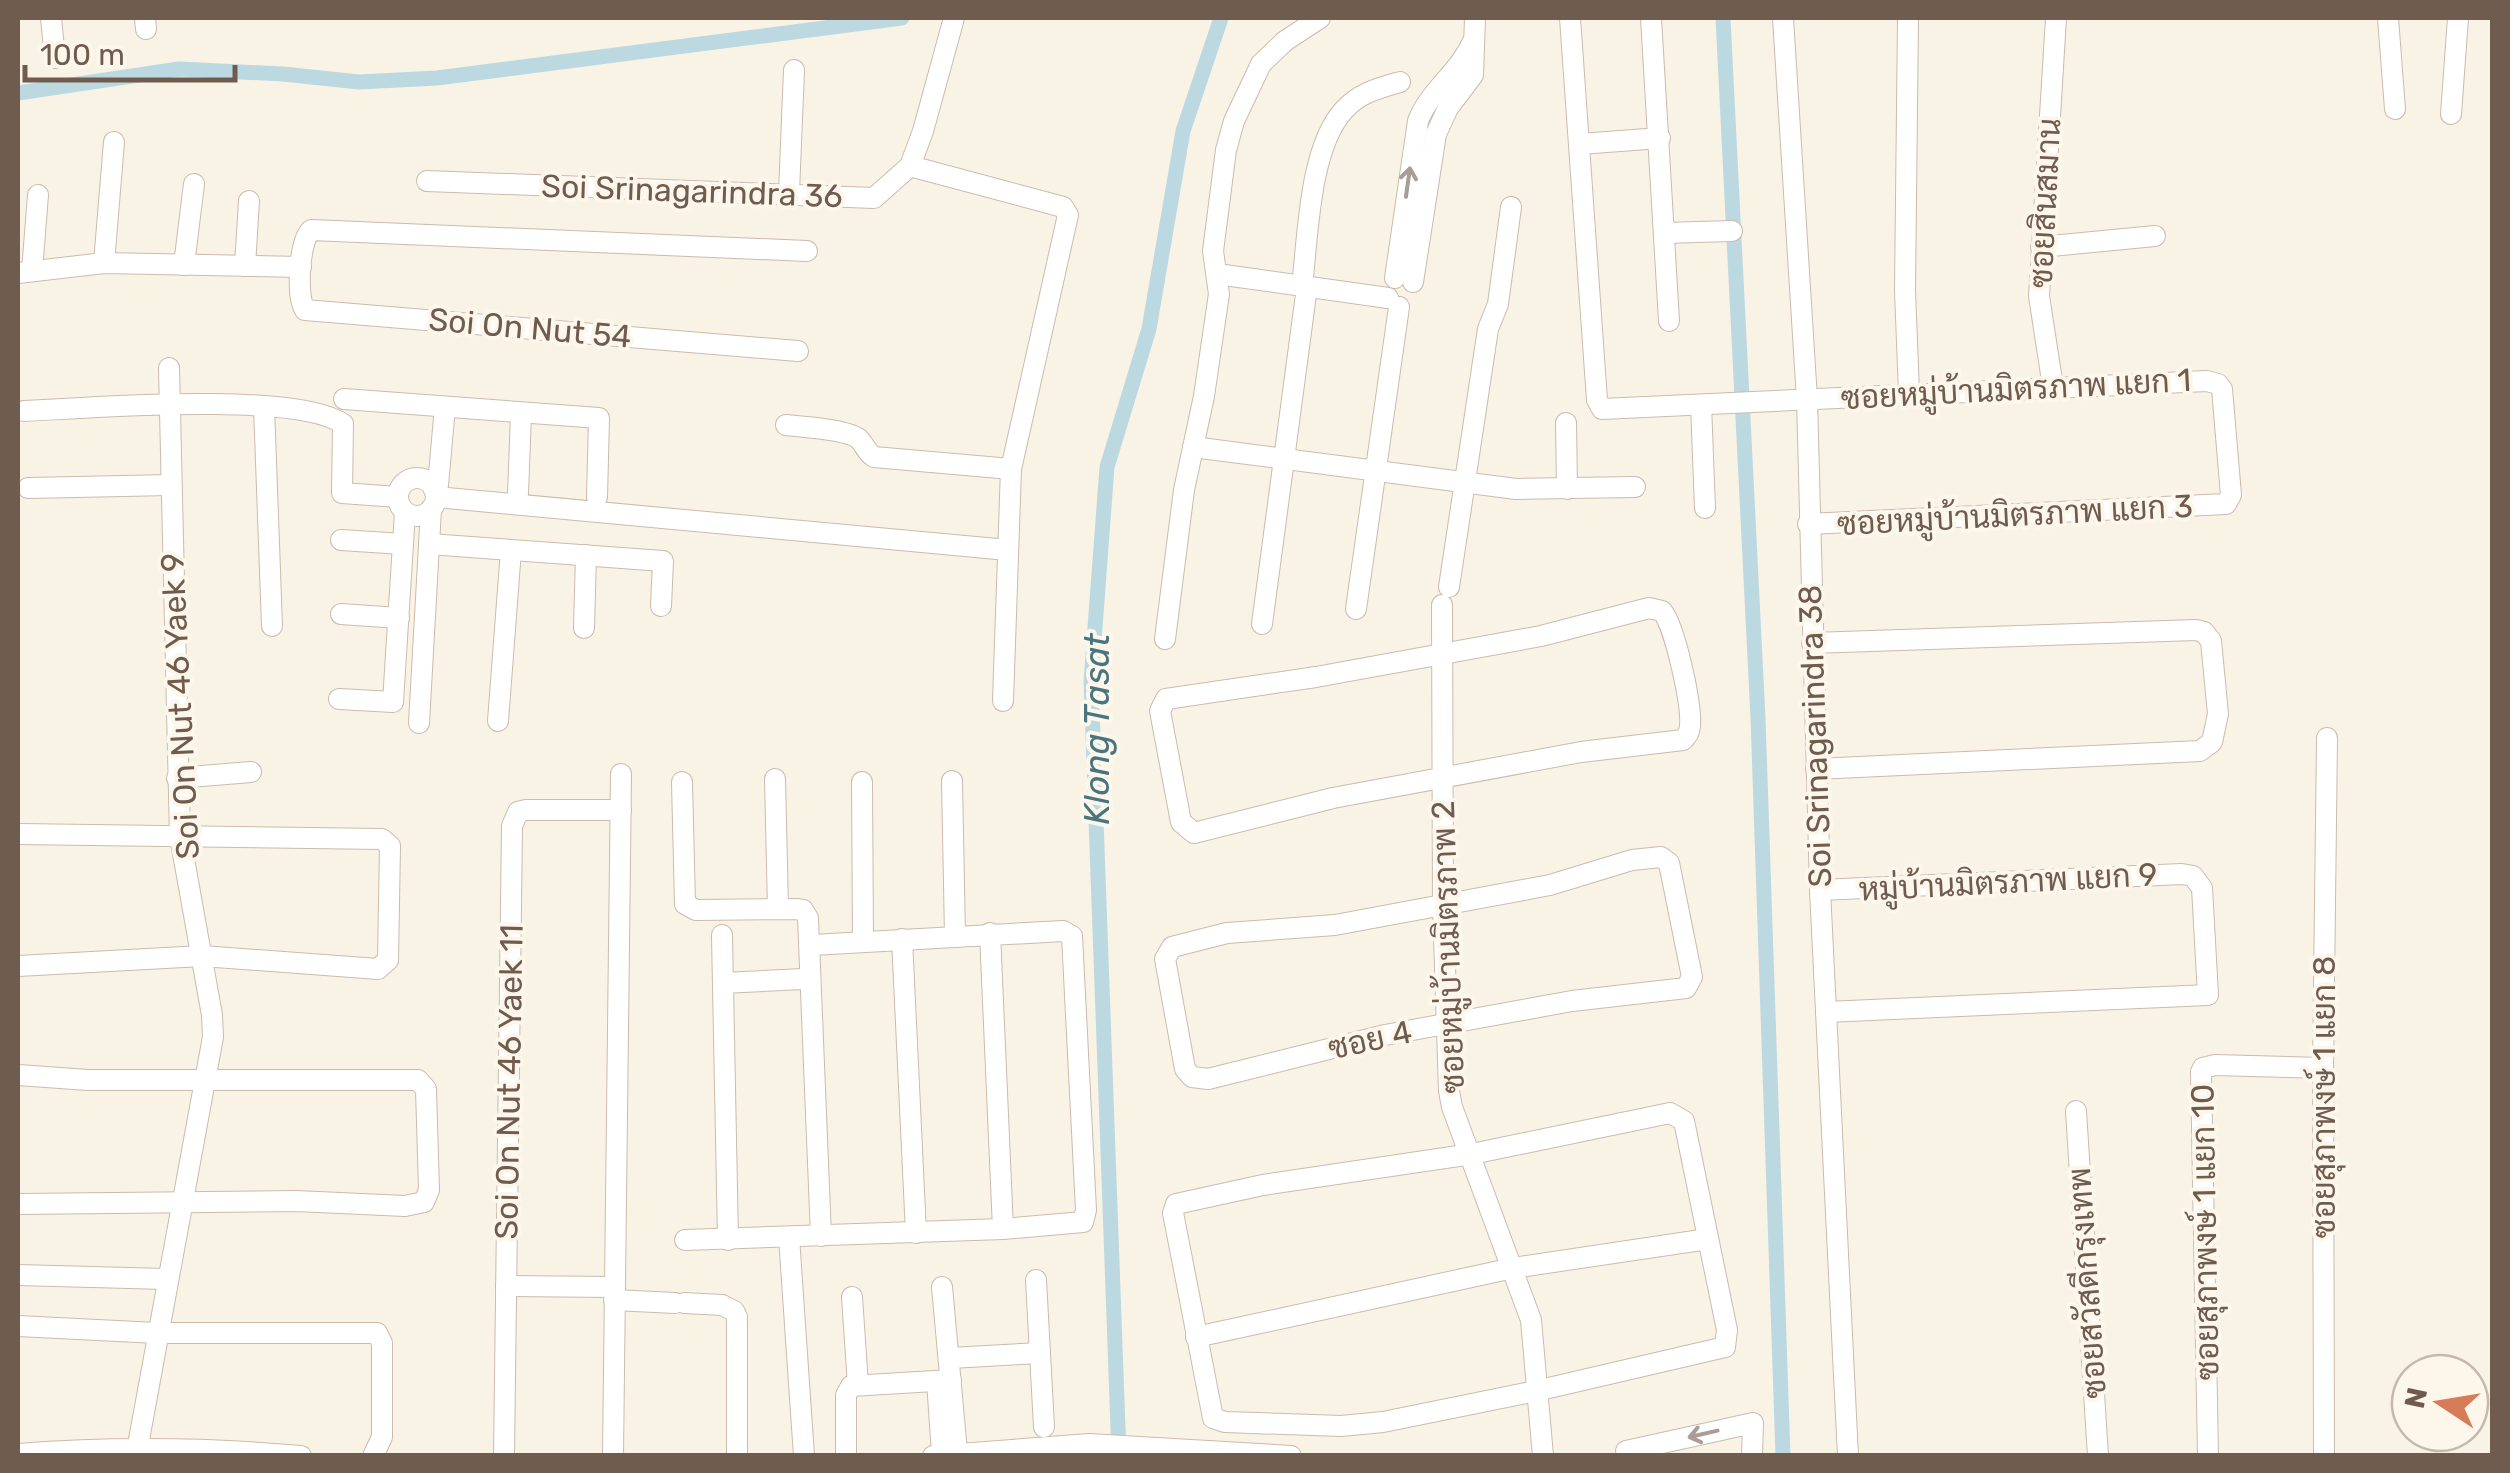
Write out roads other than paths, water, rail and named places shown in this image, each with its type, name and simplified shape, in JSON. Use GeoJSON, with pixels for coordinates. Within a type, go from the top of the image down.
{"type":"FeatureCollection","features":[{"type":"Feature","properties":{"kind":"street"},"geometry":{"type":"LineString","coordinates":[[51,18],[55,58]]}},
{"type":"Feature","properties":{"kind":"street"},"geometry":{"type":"LineString","coordinates":[[1165,639],[1219,294],[1213,251],[1226,150],[1234,121],[1260,64],[1320,18]]}},
{"type":"Feature","properties":{"kind":"street"},"geometry":{"type":"LineString","coordinates":[[1356,609],[1398,291],[1436,134],[1473,75],[1475,18]]}},
{"type":"Feature","properties":{"kind":"street"},"geometry":{"type":"LineString","coordinates":[[1570,18],[1580,144],[1660,138]]}},
{"type":"Feature","properties":{"kind":"street"},"geometry":{"type":"LineString","coordinates":[[1652,18],[1669,321]]}},
{"type":"Feature","properties":{"kind":"street","name":"Soi Srinagarindra 38"},"geometry":{"type":"LineString","coordinates":[[1784,18],[1807,399],[1820,890],[1848,1456]]}},
{"type":"Feature","properties":{"kind":"street"},"geometry":{"type":"LineString","coordinates":[[1908,18],[1905,290],[1909,393]]}},
{"type":"Feature","properties":{"kind":"street","name":"ซอยสินสมาน"},"geometry":{"type":"LineString","coordinates":[[2053,387],[2040,312],[2056,18]]}},
{"type":"Feature","properties":{"kind":"street"},"geometry":{"type":"LineString","coordinates":[[2388,18],[2396,109]]}},
{"type":"Feature","properties":{"kind":"street"},"geometry":{"type":"LineString","coordinates":[[2451,114],[2458,18]]}},
{"type":"Feature","properties":{"kind":"street"},"geometry":{"type":"LineString","coordinates":[[952,22],[910,166],[1064,207],[1068,215],[1011,470],[1003,701]]}},
{"type":"Feature","properties":{"kind":"street"},"geometry":{"type":"LineString","coordinates":[[789,194],[794,70]]}},
{"type":"Feature","properties":{"kind":"street"},"geometry":{"type":"LineString","coordinates":[[1262,624],[1313,196],[1323,148],[1342,112],[1360,96],[1400,82]]}},
{"type":"Feature","properties":{"kind":"street"},"geometry":{"type":"LineString","coordinates":[[104,264],[114,142]]}},
{"type":"Feature","properties":{"kind":"street","name":"ซอยหมู่บ้านมิตรภาพ แยก 1"},"geometry":{"type":"LineString","coordinates":[[1580,144],[1598,406],[1609,411],[1909,393],[2214,382],[2222,389],[2228,449]]}},
{"type":"Feature","properties":{"kind":"street","name":"Soi Srinagarindra 36"},"geometry":{"type":"LineString","coordinates":[[427,181],[874,198],[910,166]]}},
{"type":"Feature","properties":{"kind":"street"},"geometry":{"type":"LineString","coordinates":[[184,265],[194,184]]}},
{"type":"Feature","properties":{"kind":"street"},"geometry":{"type":"LineString","coordinates":[[38,196],[25,272],[104,264],[301,267],[304,237],[310,230],[807,251]]}},
{"type":"Feature","properties":{"kind":"street"},"geometry":{"type":"LineString","coordinates":[[245,266],[250,201]]}},
{"type":"Feature","properties":{"kind":"street","name":"ซอยหมู่บ้านมิตรภาพ 2"},"geometry":{"type":"LineString","coordinates":[[1512,207],[1498,304],[1488,328],[1445,596],[1441,653],[1446,1025],[1452,1106],[1534,1334],[1543,1456]]}},
{"type":"Feature","properties":{"kind":"street"},"geometry":{"type":"LineString","coordinates":[[1664,233],[1732,231]]}},
{"type":"Feature","properties":{"kind":"street"},"geometry":{"type":"LineString","coordinates":[[2042,248],[2155,236]]}},
{"type":"Feature","properties":{"kind":"street","name":"Soi On Nut 54"},"geometry":{"type":"LineString","coordinates":[[301,267],[300,300],[306,310],[798,351]]}},
{"type":"Feature","properties":{"kind":"street"},"geometry":{"type":"LineString","coordinates":[[1217,274],[1304,287],[1398,291]]}},
{"type":"Feature","properties":{"kind":"street","name":"Soi On Nut 46 Yaek 9"},"geometry":{"type":"LineString","coordinates":[[137,1454],[206,1079],[212,1015],[180,837],[169,368]]}},
{"type":"Feature","properties":{"kind":"street"},"geometry":{"type":"LineString","coordinates":[[344,399],[600,418],[597,498]]}},
{"type":"Feature","properties":{"kind":"street"},"geometry":{"type":"LineString","coordinates":[[1701,404],[1706,508]]}},
{"type":"Feature","properties":{"kind":"street"},"geometry":{"type":"LineString","coordinates":[[24,411],[170,405],[264,406],[329,414],[342,424],[342,493],[402,504],[420,515],[434,499]]}},
{"type":"Feature","properties":{"kind":"street"},"geometry":{"type":"LineString","coordinates":[[264,406],[272,626]]}},
{"type":"Feature","properties":{"kind":"street"},"geometry":{"type":"LineString","coordinates":[[419,723],[429,544],[444,407]]}},
{"type":"Feature","properties":{"kind":"street"},"geometry":{"type":"LineString","coordinates":[[518,494],[521,414]]}},
{"type":"Feature","properties":{"kind":"street"},"geometry":{"type":"LineString","coordinates":[[1566,423],[1567,489]]}},
{"type":"Feature","properties":{"kind":"street"},"geometry":{"type":"LineString","coordinates":[[786,425],[850,434],[874,457],[1011,470]]}},
{"type":"Feature","properties":{"kind":"street"},"geometry":{"type":"LineString","coordinates":[[1193,448],[1516,488],[1635,487]]}},
{"type":"Feature","properties":{"kind":"street","name":"ซอยหมู่บ้านมิตรภาพ แยก 3"},"geometry":{"type":"LineString","coordinates":[[1808,524],[2219,506],[2230,500],[2231,495],[2228,449]]}},
{"type":"Feature","properties":{"kind":"street"},"geometry":{"type":"LineString","coordinates":[[339,700],[393,702],[404,544],[402,484],[412,478],[429,482],[434,499]]}},
{"type":"Feature","properties":{"kind":"street"},"geometry":{"type":"LineString","coordinates":[[28,488],[171,486]]}},
{"type":"Feature","properties":{"kind":"street"},"geometry":{"type":"LineString","coordinates":[[434,499],[1008,550]]}},
{"type":"Feature","properties":{"kind":"street"},"geometry":{"type":"LineString","coordinates":[[341,540],[404,544]]}},
{"type":"Feature","properties":{"kind":"street"},"geometry":{"type":"LineString","coordinates":[[429,544],[662,561],[661,606]]}},
{"type":"Feature","properties":{"kind":"street"},"geometry":{"type":"LineString","coordinates":[[498,721],[510,550]]}},
{"type":"Feature","properties":{"kind":"street"},"geometry":{"type":"LineString","coordinates":[[584,628],[586,555]]}},
{"type":"Feature","properties":{"kind":"street"},"geometry":{"type":"LineString","coordinates":[[1656,608],[1667,616],[1688,705],[1690,726],[1684,740],[1580,752],[1443,778],[1333,798],[1194,833],[1181,822],[1160,710],[1163,701],[1171,697],[1316,677],[1541,636],[1637,610],[1656,608]]}},
{"type":"Feature","properties":{"kind":"street"},"geometry":{"type":"LineString","coordinates":[[341,614],[399,618]]}},
{"type":"Feature","properties":{"kind":"street"},"geometry":{"type":"LineString","coordinates":[[1812,644],[2196,630],[2204,632],[2212,642],[2215,688],[2216,733],[2207,748],[2200,751],[1816,769]]}},
{"type":"Feature","properties":{"kind":"street","name":"ซอยสุภาพงษ์ 1 แยก 8"},"geometry":{"type":"LineString","coordinates":[[2324,1456],[2323,1068],[2328,738]]}},
{"type":"Feature","properties":{"kind":"street"},"geometry":{"type":"LineString","coordinates":[[177,778],[251,772]]}},
{"type":"Feature","properties":{"kind":"street"},"geometry":{"type":"LineString","coordinates":[[613,1456],[621,774]]}},
{"type":"Feature","properties":{"kind":"street"},"geometry":{"type":"LineString","coordinates":[[775,779],[778,909]]}},
{"type":"Feature","properties":{"kind":"street"},"geometry":{"type":"LineString","coordinates":[[952,781],[954,936]]}},
{"type":"Feature","properties":{"kind":"street"},"geometry":{"type":"LineString","coordinates":[[682,782],[685,904],[696,910],[796,908],[807,914],[812,945],[821,1236]]}},
{"type":"Feature","properties":{"kind":"street"},"geometry":{"type":"LineString","coordinates":[[862,782],[864,942]]}},
{"type":"Feature","properties":{"kind":"street","name":"Soi On Nut 46 Yaek 11"},"geometry":{"type":"LineString","coordinates":[[504,1456],[513,818],[526,810],[620,810]]}},
{"type":"Feature","properties":{"kind":"street"},"geometry":{"type":"LineString","coordinates":[[18,834],[382,839],[390,846],[388,960],[378,970],[202,956],[18,966]]}},
{"type":"Feature","properties":{"kind":"street","name":"ซอย 4"},"geometry":{"type":"LineString","coordinates":[[1660,857],[1670,864],[1692,978],[1680,991],[1572,1001],[1343,1044],[1208,1079],[1192,1077],[1185,1069],[1165,958],[1172,947],[1228,932],[1317,928],[1443,904],[1550,884],[1632,860],[1660,857]]}},
{"type":"Feature","properties":{"kind":"street","name":"หมู่บ้านมิตรภาพ แยก 9"},"geometry":{"type":"LineString","coordinates":[[1820,890],[2193,876],[2202,888],[2208,995],[1826,1012]]}},
{"type":"Feature","properties":{"kind":"street"},"geometry":{"type":"LineString","coordinates":[[685,1240],[1003,1230],[1083,1222],[1086,1210],[1072,936],[1063,931],[990,933],[812,945]]}},
{"type":"Feature","properties":{"kind":"street"},"geometry":{"type":"LineString","coordinates":[[990,933],[1003,1230]]}},
{"type":"Feature","properties":{"kind":"street"},"geometry":{"type":"LineString","coordinates":[[722,935],[728,1240]]}},
{"type":"Feature","properties":{"kind":"street"},"geometry":{"type":"LineString","coordinates":[[902,940],[916,1233]]}},
{"type":"Feature","properties":{"kind":"street"},"geometry":{"type":"LineString","coordinates":[[723,982],[804,979]]}},
{"type":"Feature","properties":{"kind":"street","name":"ซอยสุภาพงษ์ 1 แยก 10"},"geometry":{"type":"LineString","coordinates":[[2208,1456],[2199,1079],[2203,1068],[2215,1065],[2323,1068]]}},
{"type":"Feature","properties":{"kind":"street"},"geometry":{"type":"LineString","coordinates":[[18,1075],[88,1080],[424,1083],[429,1190],[428,1197],[417,1205],[296,1201],[18,1204]]}},
{"type":"Feature","properties":{"kind":"street","name":"ซอยสวัสดีกรุงเทพ"},"geometry":{"type":"LineString","coordinates":[[2076,1111],[2098,1456]]}},
{"type":"Feature","properties":{"kind":"street"},"geometry":{"type":"LineString","coordinates":[[1674,1114],[1684,1122],[1708,1239],[1727,1330],[1724,1347],[1383,1422],[1341,1426],[1225,1422],[1218,1421],[1212,1413],[1174,1212],[1176,1204],[1263,1186],[1472,1154],[1674,1114]]}},
{"type":"Feature","properties":{"kind":"street"},"geometry":{"type":"LineString","coordinates":[[788,1238],[804,1456]]}},
{"type":"Feature","properties":{"kind":"street"},"geometry":{"type":"LineString","coordinates":[[1196,1338],[1513,1268],[1708,1239]]}},
{"type":"Feature","properties":{"kind":"street"},"geometry":{"type":"LineString","coordinates":[[18,1275],[166,1280]]}},
{"type":"Feature","properties":{"kind":"street"},"geometry":{"type":"LineString","coordinates":[[1036,1280],[1042,1443]]}},
{"type":"Feature","properties":{"kind":"street"},"geometry":{"type":"LineString","coordinates":[[506,1286],[722,1305],[734,1312],[736,1456]]}},
{"type":"Feature","properties":{"kind":"street"},"geometry":{"type":"LineString","coordinates":[[942,1287],[950,1358],[944,1380],[944,1454],[1042,1443],[1291,1456]]}},
{"type":"Feature","properties":{"kind":"street"},"geometry":{"type":"LineString","coordinates":[[852,1297],[858,1384]]}},
{"type":"Feature","properties":{"kind":"street"},"geometry":{"type":"LineString","coordinates":[[18,1326],[157,1333],[376,1334],[382,1342],[382,1437],[373,1456]]}},
{"type":"Feature","properties":{"kind":"street"},"geometry":{"type":"LineString","coordinates":[[950,1358],[1040,1354]]}},
{"type":"Feature","properties":{"kind":"street"},"geometry":{"type":"LineString","coordinates":[[846,1453],[846,1396],[852,1386],[944,1380]]}},
{"type":"Feature","properties":{"kind":"street"},"geometry":{"type":"LineString","coordinates":[[1626,1456],[1626,1451],[1752,1423],[1752,1456]]}},
{"type":"Feature","properties":{"kind":"street"},"geometry":{"type":"LineString","coordinates":[[18,1454],[242,1451],[301,1456]]}},
{"type":"Feature","properties":{"kind":"waterway"},"geometry":{"type":"LineString","coordinates":[[18,93],[179,69],[359,82],[437,78],[902,18]]}},
{"type":"Feature","properties":{"kind":"waterway","name":"Klong Tasat"},"geometry":{"type":"LineString","coordinates":[[1119,1456],[1091,681],[1107,467],[1149,329],[1183,131],[1221,18]]}},
{"type":"Feature","properties":{"kind":"waterway"},"geometry":{"type":"LineString","coordinates":[[1723,18],[1758,718],[1783,1456]]}}]}
